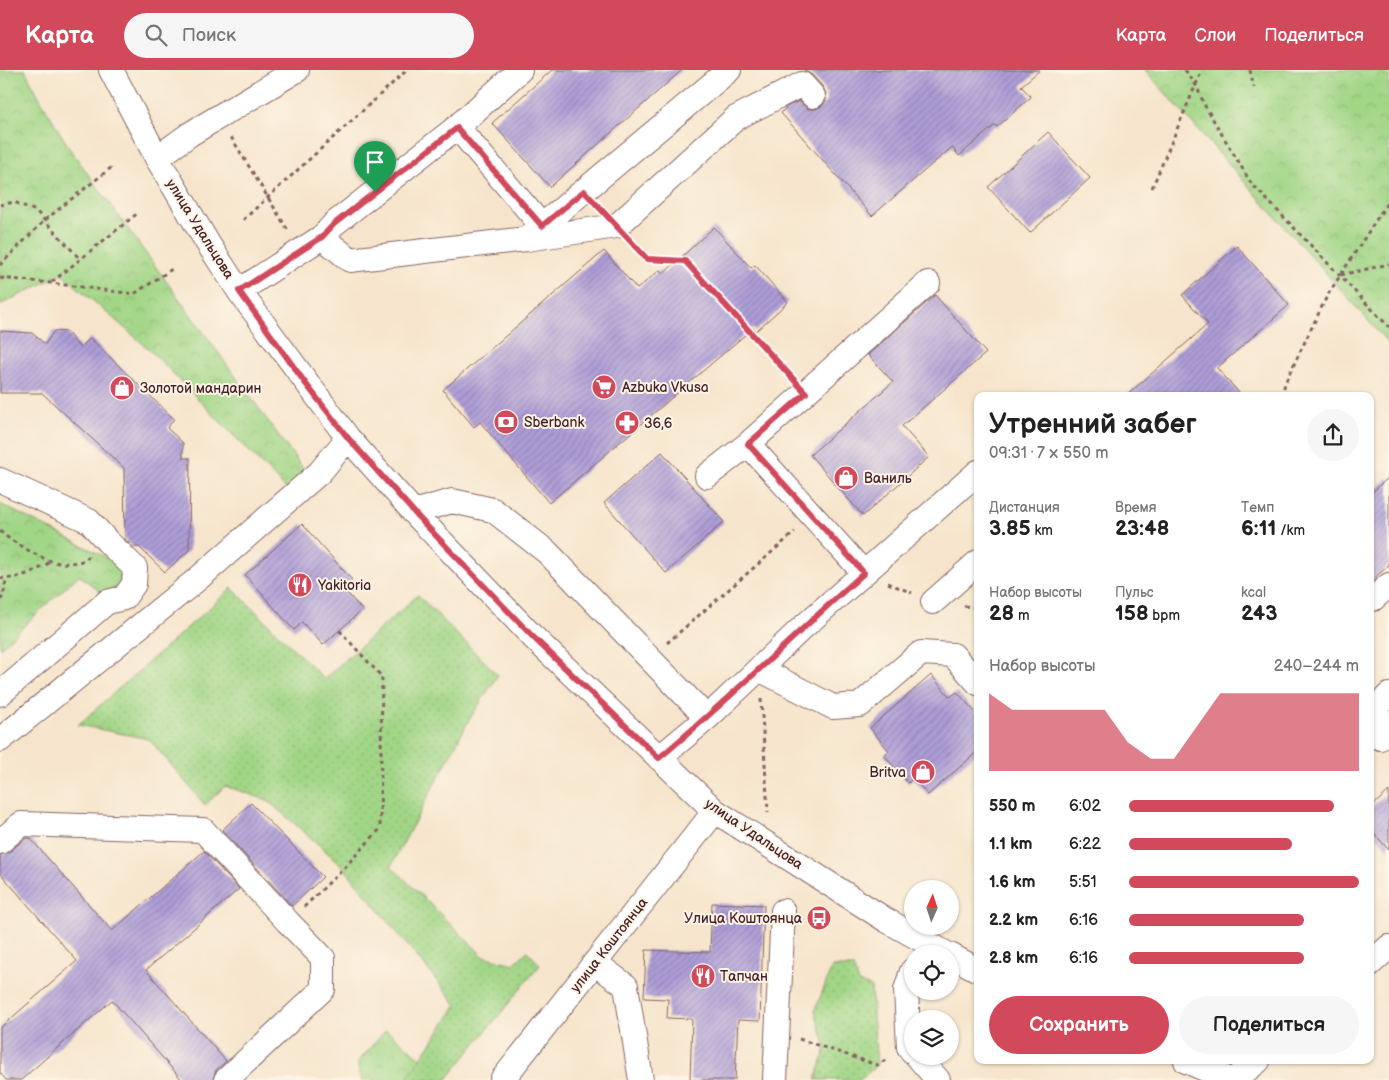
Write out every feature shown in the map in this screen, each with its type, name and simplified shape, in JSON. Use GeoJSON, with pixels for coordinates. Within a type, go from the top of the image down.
{"type":"FeatureCollection","features":[{"type":"Feature","properties":{"kind":"street","name":"улица Удальцова"},"geometry":{"type":"LineString","coordinates":[[111,70],[157,158],[207,242],[239,291],[306,384],[348,438],[413,512],[533,637],[715,811],[829,884],[919,945]]}},
{"type":"Feature","properties":{"kind":"street"},"geometry":{"type":"LineString","coordinates":[[157,158],[190,134],[297,70]]}},
{"type":"Feature","properties":{"kind":"street"},"geometry":{"type":"LineString","coordinates":[[239,291],[322,237],[334,224],[457,128],[520,70]]}},
{"type":"Feature","properties":{"kind":"street"},"geometry":{"type":"LineString","coordinates":[[534,233],[729,70]]}},
{"type":"Feature","properties":{"kind":"street"},"geometry":{"type":"LineString","coordinates":[[322,237],[350,260],[534,233],[617,226],[736,118],[802,84],[813,96]]}},
{"type":"Feature","properties":{"kind":"street"},"geometry":{"type":"LineString","coordinates":[[457,128],[534,233]]}},
{"type":"Feature","properties":{"kind":"street"},"geometry":{"type":"LineString","coordinates":[[708,476],[748,444],[928,283]]}},
{"type":"Feature","properties":{"kind":"street"},"geometry":{"type":"LineString","coordinates":[[0,740],[200,577],[320,472],[348,438]]}},
{"type":"Feature","properties":{"kind":"street"},"geometry":{"type":"LineString","coordinates":[[748,444],[864,573]]}},
{"type":"Feature","properties":{"kind":"street"},"geometry":{"type":"LineString","coordinates":[[659,758],[707,718],[864,573],[974,476]]}},
{"type":"Feature","properties":{"kind":"street"},"geometry":{"type":"LineString","coordinates":[[0,480],[89,521],[135,568],[134,584],[124,598],[107,602],[0,694]]}},
{"type":"Feature","properties":{"kind":"street"},"geometry":{"type":"LineString","coordinates":[[413,512],[452,501],[494,510],[547,552],[707,718]]}},
{"type":"Feature","properties":{"kind":"street"},"geometry":{"type":"LineString","coordinates":[[933,602],[974,566]]}},
{"type":"Feature","properties":{"kind":"street"},"geometry":{"type":"LineString","coordinates":[[1374,597],[1389,585]]}},
{"type":"Feature","properties":{"kind":"street"},"geometry":{"type":"LineString","coordinates":[[759,669],[833,707],[860,705],[921,652],[953,655],[974,678]]}},
{"type":"Feature","properties":{"kind":"street"},"geometry":{"type":"LineString","coordinates":[[1380,738],[1378,706],[1389,695]]}},
{"type":"Feature","properties":{"kind":"street","name":"улица Коштоянца"},"geometry":{"type":"LineString","coordinates":[[502,1080],[715,811]]}},
{"type":"Feature","properties":{"kind":"street"},"geometry":{"type":"LineString","coordinates":[[0,842],[21,824],[203,830],[323,958],[323,989],[226,1080]]}},
{"type":"Feature","properties":{"kind":"street"},"geometry":{"type":"LineString","coordinates":[[775,1080],[783,911]]}},
{"type":"Feature","properties":{"kind":"street"},"geometry":{"type":"LineString","coordinates":[[1374,960],[1389,947]]}},
{"type":"Feature","properties":{"kind":"street"},"geometry":{"type":"LineString","coordinates":[[959,960],[974,967]]}},
{"type":"Feature","properties":{"kind":"street"},"geometry":{"type":"LineString","coordinates":[[595,963],[626,986],[641,1080]]}},
{"type":"Feature","properties":{"kind":"street"},"geometry":{"type":"LineString","coordinates":[[1193,1064],[1232,1080],[1254,1064]]}},
{"type":"Feature","properties":{"kind":"street"},"geometry":{"type":"LineString","coordinates":[[925,1065],[938,1080]]}},
{"type":"Feature","properties":{"kind":"path"},"geometry":{"type":"LineString","coordinates":[[243,220],[407,70]]}},
{"type":"Feature","properties":{"kind":"path"},"geometry":{"type":"LineString","coordinates":[[1185,70],[1196,85],[1205,106],[1251,184],[1389,328]]}},
{"type":"Feature","properties":{"kind":"path"},"geometry":{"type":"LineString","coordinates":[[1152,188],[1202,70]]}},
{"type":"Feature","properties":{"kind":"path"},"geometry":{"type":"LineString","coordinates":[[1250,70],[1254,88]]}},
{"type":"Feature","properties":{"kind":"path"},"geometry":{"type":"LineString","coordinates":[[218,118],[301,251]]}},
{"type":"Feature","properties":{"kind":"path"},"geometry":{"type":"LineString","coordinates":[[0,265],[45,220],[112,167]]}},
{"type":"Feature","properties":{"kind":"path"},"geometry":{"type":"LineString","coordinates":[[1283,392],[1285,383],[1327,296],[1389,200]]}},
{"type":"Feature","properties":{"kind":"path"},"geometry":{"type":"LineString","coordinates":[[0,205],[14,202],[36,211],[80,259]]}},
{"type":"Feature","properties":{"kind":"path"},"geometry":{"type":"LineString","coordinates":[[51,283],[139,212]]}},
{"type":"Feature","properties":{"kind":"path"},"geometry":{"type":"LineString","coordinates":[[617,226],[647,259],[685,261],[806,393]]}},
{"type":"Feature","properties":{"kind":"path"},"geometry":{"type":"LineString","coordinates":[[1340,275],[1389,264]]}},
{"type":"Feature","properties":{"kind":"path"},"geometry":{"type":"LineString","coordinates":[[0,278],[134,294],[175,267]]}},
{"type":"Feature","properties":{"kind":"path"},"geometry":{"type":"LineString","coordinates":[[667,643],[814,517]]}},
{"type":"Feature","properties":{"kind":"path"},"geometry":{"type":"LineString","coordinates":[[0,531],[2,536],[51,562],[73,563],[86,560],[92,551],[108,542]]}},
{"type":"Feature","properties":{"kind":"path"},"geometry":{"type":"LineString","coordinates":[[0,578],[6,580],[42,569],[51,562]]}},
{"type":"Feature","properties":{"kind":"path"},"geometry":{"type":"LineString","coordinates":[[864,573],[933,602]]}},
{"type":"Feature","properties":{"kind":"path"},"geometry":{"type":"LineString","coordinates":[[0,600],[4,597],[6,580]]}},
{"type":"Feature","properties":{"kind":"path"},"geometry":{"type":"LineString","coordinates":[[288,922],[380,830],[382,677],[339,630]]}},
{"type":"Feature","properties":{"kind":"path"},"geometry":{"type":"LineString","coordinates":[[759,669],[768,812]]}},
{"type":"Feature","properties":{"kind":"path"},"geometry":{"type":"LineString","coordinates":[[777,1032],[877,1066],[904,1055]]}},
{"type":"Feature","properties":{"kind":"green space"},"geometry":{"type":"Polygon","coordinates":[[[0,70],[25,70],[69,148],[306,473],[287,490],[149,349],[62,274],[0,305],[0,70]]]}},
{"type":"Feature","properties":{"kind":"green space"},"geometry":{"type":"Polygon","coordinates":[[[1145,70],[1389,70],[1389,344],[1145,70]]]}},
{"type":"Feature","properties":{"kind":"green space"},"geometry":{"type":"Polygon","coordinates":[[[0,504],[125,567],[122,585],[102,593],[79,575],[0,648],[0,504]]]}},
{"type":"Feature","properties":{"kind":"green space"},"geometry":{"type":"Polygon","coordinates":[[[232,588],[324,679],[418,595],[498,675],[469,720],[391,866],[483,956],[514,964],[527,951],[540,965],[446,1080],[406,1080],[457,1005],[344,868],[267,800],[225,786],[205,805],[149,739],[78,725],[232,588]]]}},
{"type":"Feature","properties":{"kind":"green space"},"geometry":{"type":"Polygon","coordinates":[[[832,967],[853,967],[859,983],[871,987],[877,1065],[860,1080],[816,1080],[826,1048],[815,1011],[832,967]]]}},
{"type":"Feature","properties":{"kind":"green space"},"geometry":{"type":"Polygon","coordinates":[[[386,1030],[421,1058],[406,1080],[362,1080],[357,1063],[386,1030]]]}},
{"type":"Feature","properties":{"kind":"building"},"geometry":{"type":"Polygon","coordinates":[[[552,70],[682,70],[550,187],[492,123],[552,70]]]}},
{"type":"Feature","properties":{"kind":"building"},"geometry":{"type":"Polygon","coordinates":[[[804,70],[1040,70],[1021,86],[1031,97],[997,127],[995,125],[959,156],[952,147],[872,216],[781,113],[788,106],[799,101],[808,109],[815,109],[822,106],[826,101],[823,87],[812,75],[804,70]]]}},
{"type":"Feature","properties":{"kind":"building"},"geometry":{"type":"Polygon","coordinates":[[[1048,132],[1090,178],[1030,233],[988,187],[1048,132]]]}},
{"type":"Feature","properties":{"kind":"building"},"geometry":{"type":"Polygon","coordinates":[[[714,227],[751,268],[755,265],[788,302],[756,331],[753,328],[549,503],[480,422],[474,427],[443,390],[604,251],[637,289],[660,270],[663,274],[714,227]]]}},
{"type":"Feature","properties":{"kind":"building"},"geometry":{"type":"Polygon","coordinates":[[[1237,246],[1289,305],[1217,368],[1238,392],[1131,392],[1208,324],[1182,295],[1237,246]]]}},
{"type":"Feature","properties":{"kind":"building"},"geometry":{"type":"Polygon","coordinates":[[[935,295],[986,353],[902,426],[929,457],[863,516],[810,455],[893,382],[868,355],[935,295]]]}},
{"type":"Feature","properties":{"kind":"building"},"geometry":{"type":"Polygon","coordinates":[[[0,331],[32,333],[45,344],[54,331],[67,332],[80,348],[90,338],[174,419],[167,428],[183,443],[183,458],[190,458],[189,550],[165,572],[139,547],[133,547],[125,539],[124,468],[42,393],[0,393],[0,331]]]}},
{"type":"Feature","properties":{"kind":"building"},"geometry":{"type":"Polygon","coordinates":[[[662,452],[724,522],[666,573],[604,503],[662,452]]]}},
{"type":"Feature","properties":{"kind":"building"},"geometry":{"type":"Polygon","coordinates":[[[1389,477],[1389,565],[1374,578],[1374,490],[1389,477]]]}},
{"type":"Feature","properties":{"kind":"building","name":"Yakitoria"},"geometry":{"type":"Polygon","coordinates":[[[302,524],[352,580],[343,588],[362,610],[323,645],[302,622],[294,630],[245,575],[302,524]]]}},
{"type":"Feature","properties":{"kind":"building"},"geometry":{"type":"Polygon","coordinates":[[[931,675],[950,697],[957,692],[974,711],[974,755],[928,795],[913,778],[908,783],[884,755],[889,751],[870,728],[931,675]]]}},
{"type":"Feature","properties":{"kind":"building"},"geometry":{"type":"Polygon","coordinates":[[[1389,791],[1389,850],[1374,833],[1374,804],[1389,791]]]}},
{"type":"Feature","properties":{"kind":"building"},"geometry":{"type":"Polygon","coordinates":[[[251,803],[323,877],[292,906],[222,830],[251,803]]]}},
{"type":"Feature","properties":{"kind":"building"},"geometry":{"type":"Polygon","coordinates":[[[26,838],[30,838],[112,931],[204,851],[239,889],[146,970],[226,1061],[216,1070],[213,1080],[182,1080],[112,1000],[21,1080],[6,1080],[0,1073],[0,1028],[77,961],[0,873],[0,855],[9,852],[26,838]]]}},
{"type":"Feature","properties":{"kind":"building"},"geometry":{"type":"Polygon","coordinates":[[[712,903],[764,905],[760,1021],[738,1020],[735,1080],[690,1080],[692,1019],[667,1018],[668,999],[644,998],[646,950],[710,952],[712,903]]]}},
{"type":"Feature","properties":{"kind":"place","name":"Azbuka Vkusa"},"geometry":{"type":"Point","coordinates":[604,387]}},
{"type":"Feature","properties":{"kind":"place","name":"Золотой мандарин"},"geometry":{"type":"Point","coordinates":[122,388]}},
{"type":"Feature","properties":{"kind":"place","name":"Sberbank"},"geometry":{"type":"Point","coordinates":[506,422]}},
{"type":"Feature","properties":{"kind":"place","name":"36,6"},"geometry":{"type":"Point","coordinates":[627,423]}},
{"type":"Feature","properties":{"kind":"place","name":"Ваниль"},"geometry":{"type":"Point","coordinates":[846,478]}},
{"type":"Feature","properties":{"kind":"place","name":"Yakitoria"},"geometry":{"type":"Point","coordinates":[300,585]}},
{"type":"Feature","properties":{"kind":"place","name":"Britva"},"geometry":{"type":"Point","coordinates":[923,772]}},
{"type":"Feature","properties":{"kind":"place","name":"Улица Коштоянца"},"geometry":{"type":"Point","coordinates":[819,918]}},
{"type":"Feature","properties":{"kind":"place","name":"Тапчан"},"geometry":{"type":"Point","coordinates":[703,976]}},
{"type":"Feature","properties":{"kind":"route"},"geometry":{"type":"LineString","coordinates":[[457,128],[542,226],[584,191],[647,259],[685,261],[806,393],[748,444],[864,573],[801,629],[707,718],[659,758],[533,637],[420,519],[348,438],[306,384],[239,291],[322,237],[334,224],[375,192],[457,128]]}}]}
